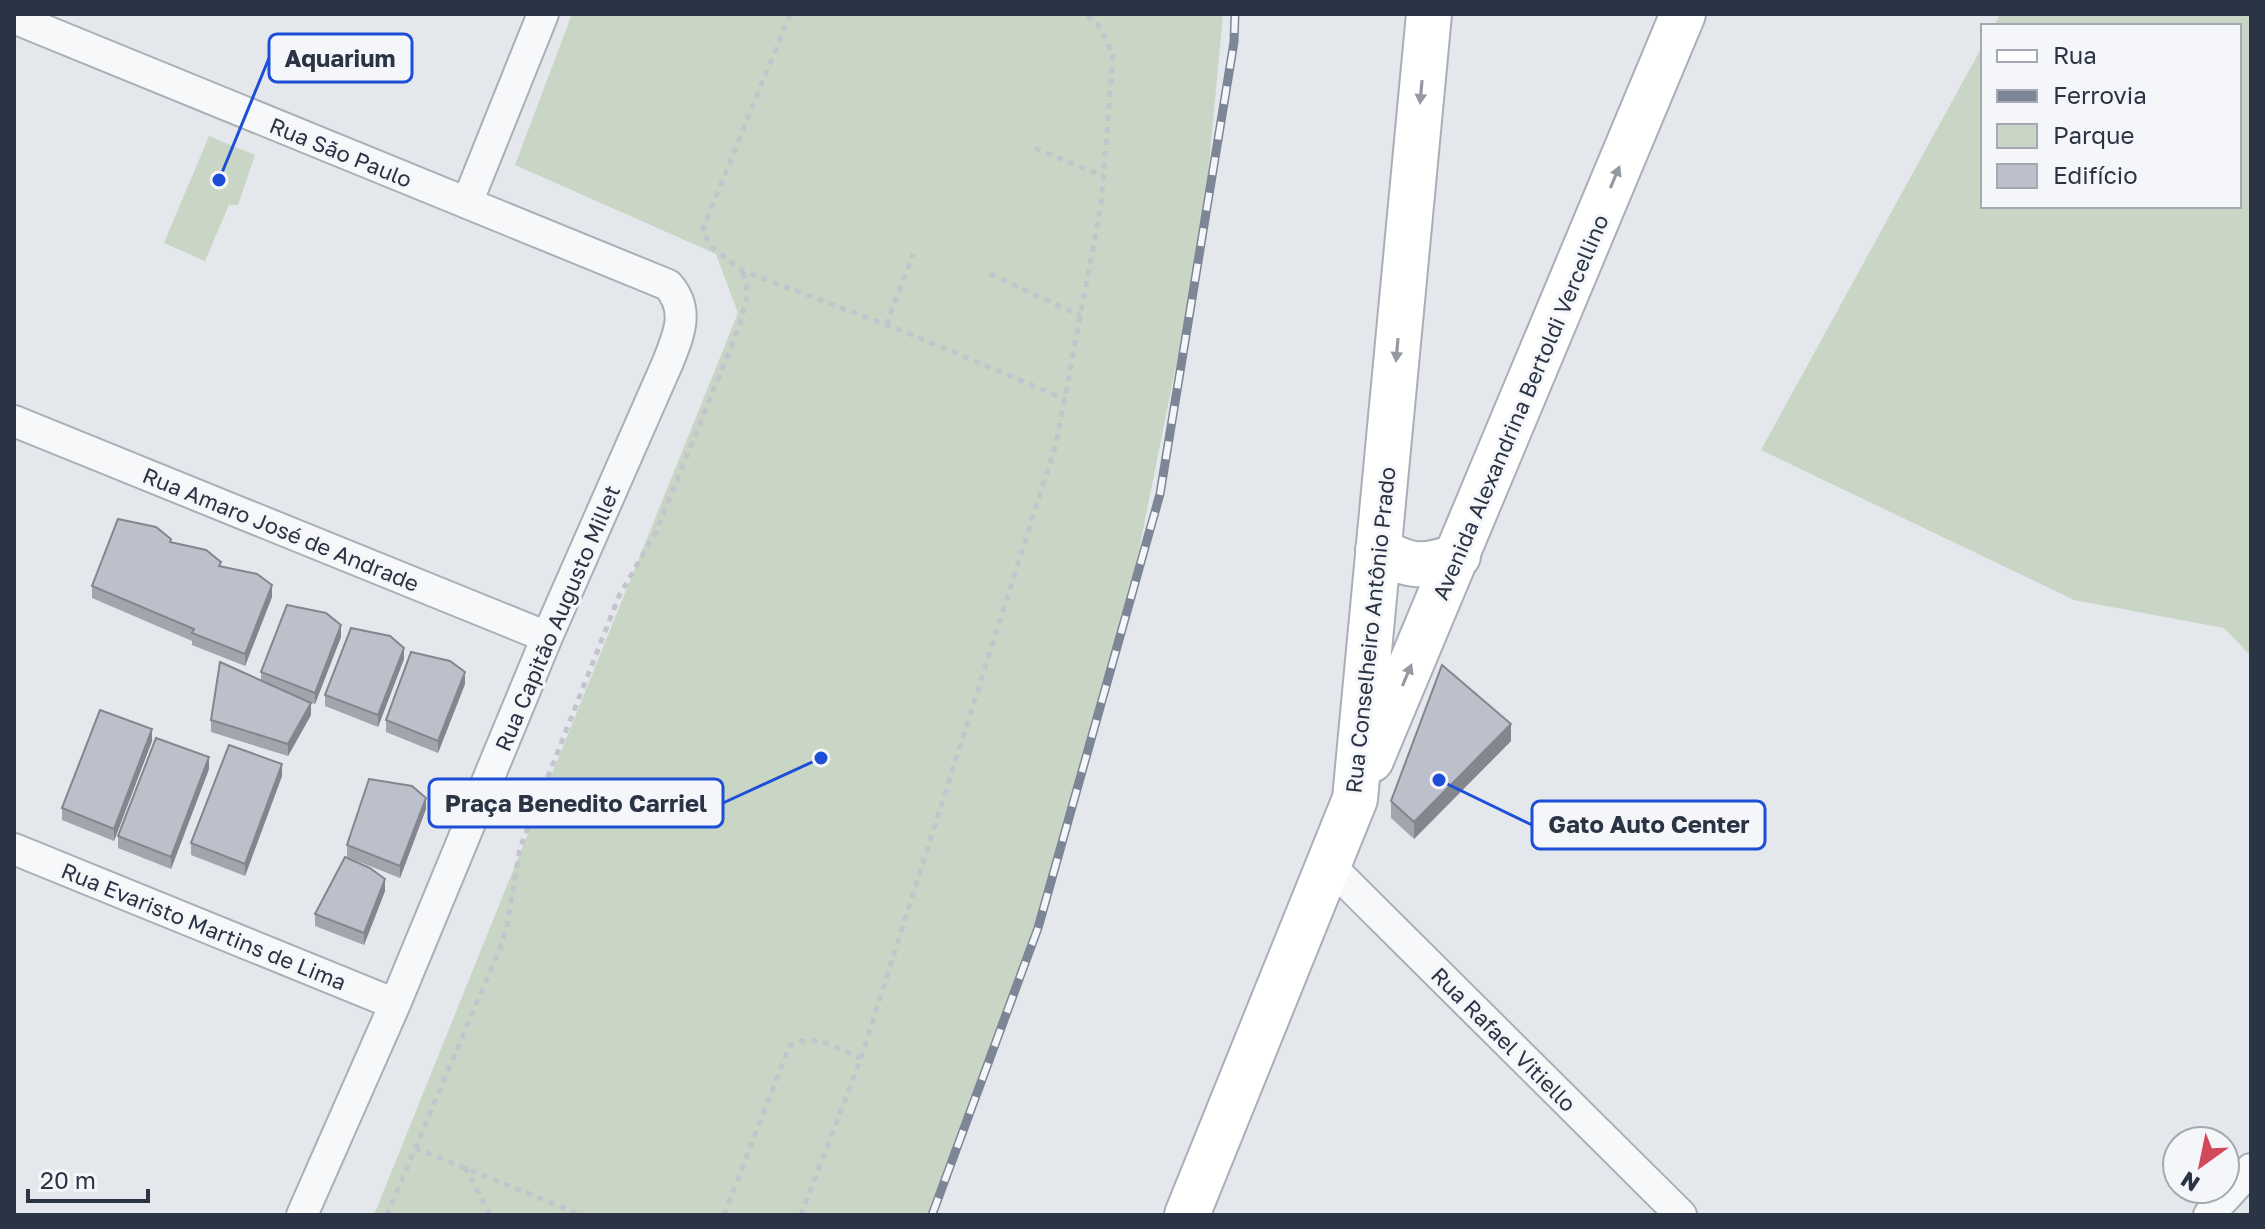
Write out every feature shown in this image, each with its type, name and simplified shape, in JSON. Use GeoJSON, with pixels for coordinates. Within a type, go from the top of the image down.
{"type":"FeatureCollection","features":[{"type":"Feature","properties":{"kind":"main road","name":"Rua Conselheiro Antônio Prado"},"geometry":{"type":"LineString","coordinates":[[1187,1215],[1355,799],[1429,14]]}},
{"type":"Feature","properties":{"kind":"main road","name":"Avenida Alexandrina Bertoldi Vercellino"},"geometry":{"type":"LineString","coordinates":[[1355,799],[1683,14]]}},
{"type":"Feature","properties":{"kind":"main road"},"geometry":{"type":"LineString","coordinates":[[1378,550],[1415,566],[1427,566],[1458,556]]}},
{"type":"Feature","properties":{"kind":"street"},"geometry":{"type":"LineString","coordinates":[[467,203],[543,14]]}},
{"type":"Feature","properties":{"kind":"street","name":"Rua São Paulo"},"geometry":{"type":"LineString","coordinates":[[14,18],[668,285]]}},
{"type":"Feature","properties":{"kind":"street","name":"Rua Capitão Augusto Millet"},"geometry":{"type":"LineString","coordinates":[[302,1215],[395,1004],[547,637],[678,336],[681,310],[676,295],[668,285]]}},
{"type":"Feature","properties":{"kind":"street","name":"Rua Amaro José de Andrade"},"geometry":{"type":"LineString","coordinates":[[14,421],[547,637]]}},
{"type":"Feature","properties":{"kind":"street","name":"Rua Evaristo Martins de Lima"},"geometry":{"type":"LineString","coordinates":[[14,849],[395,1004]]}},
{"type":"Feature","properties":{"kind":"street","name":"Rua Rafael Vitiello"},"geometry":{"type":"LineString","coordinates":[[1327,863],[1681,1215]]}},
{"type":"Feature","properties":{"kind":"street"},"geometry":{"type":"LineString","coordinates":[[2209,1215],[2251,1169]]}},
{"type":"Feature","properties":{"kind":"path"},"geometry":{"type":"LineString","coordinates":[[790,14],[702,231],[712,247],[743,271],[1013,375],[1065,399]]}},
{"type":"Feature","properties":{"kind":"path"},"geometry":{"type":"LineString","coordinates":[[801,1215],[861,1058],[1056,444],[1101,206],[1113,56],[1101,28],[1086,14]]}},
{"type":"Feature","properties":{"kind":"path"},"geometry":{"type":"LineString","coordinates":[[1035,148],[1103,176]]}},
{"type":"Feature","properties":{"kind":"path"},"geometry":{"type":"LineString","coordinates":[[886,325],[913,254]]}},
{"type":"Feature","properties":{"kind":"path"},"geometry":{"type":"LineString","coordinates":[[387,1215],[502,943],[520,848],[619,596],[656,532],[739,327],[748,294],[743,271]]}},
{"type":"Feature","properties":{"kind":"path"},"geometry":{"type":"LineString","coordinates":[[990,274],[1081,316]]}},
{"type":"Feature","properties":{"kind":"path"},"geometry":{"type":"LineString","coordinates":[[724,1215],[789,1047],[797,1040],[809,1039],[861,1058]]}},
{"type":"Feature","properties":{"kind":"path"},"geometry":{"type":"LineString","coordinates":[[415,1148],[582,1215]]}},
{"type":"Feature","properties":{"kind":"path"},"geometry":{"type":"LineString","coordinates":[[465,1167],[490,1215]]}},
{"type":"Feature","properties":{"kind":"green space"},"geometry":{"type":"Polygon","coordinates":[[[572,14],[1223,14],[1203,230],[1127,610],[1018,981],[932,1215],[374,1215],[738,313],[716,254],[515,165],[572,14]]]}},
{"type":"Feature","properties":{"kind":"green space"},"geometry":{"type":"Polygon","coordinates":[[[2000,14],[2251,14],[2251,656],[2224,628],[2074,600],[1761,450],[1981,49],[1981,208],[2241,208],[2241,24],[1995,24],[2000,14]]]}},
{"type":"Feature","properties":{"kind":"green space"},"geometry":{"type":"Polygon","coordinates":[[[209,136],[255,155],[238,205],[229,205],[205,261],[164,243],[209,136]]]}},
{"type":"Feature","properties":{"kind":"building"},"geometry":{"type":"Polygon","coordinates":[[[118,519],[156,527],[171,539],[170,542],[206,550],[221,562],[219,566],[257,574],[272,585],[245,654],[92,586],[118,519]]]}},
{"type":"Feature","properties":{"kind":"building"},"geometry":{"type":"Polygon","coordinates":[[[287,605],[326,613],[341,625],[315,693],[261,672],[287,605]]]}},
{"type":"Feature","properties":{"kind":"building"},"geometry":{"type":"Polygon","coordinates":[[[351,628],[390,636],[404,648],[378,715],[325,695],[351,628]]]}},
{"type":"Feature","properties":{"kind":"building"},"geometry":{"type":"Polygon","coordinates":[[[411,652],[450,661],[465,672],[438,741],[386,720],[411,652]]]}},
{"type":"Feature","properties":{"kind":"building"},"geometry":{"type":"Polygon","coordinates":[[[220,662],[311,703],[288,744],[211,720],[220,662]]]}},
{"type":"Feature","properties":{"kind":"building"},"geometry":{"type":"Polygon","coordinates":[[[1442,665],[1511,724],[1414,822],[1391,801],[1442,665]]]}},
{"type":"Feature","properties":{"kind":"building"},"geometry":{"type":"Polygon","coordinates":[[[100,710],[152,729],[114,829],[62,808],[100,710]]]}},
{"type":"Feature","properties":{"kind":"building"},"geometry":{"type":"Polygon","coordinates":[[[156,738],[209,757],[171,857],[118,836],[156,738]]]}},
{"type":"Feature","properties":{"kind":"building"},"geometry":{"type":"Polygon","coordinates":[[[229,745],[282,764],[245,864],[191,843],[229,745]]]}},
{"type":"Feature","properties":{"kind":"building"},"geometry":{"type":"Polygon","coordinates":[[[369,779],[412,786],[426,798],[400,866],[347,845],[369,779]]]}},
{"type":"Feature","properties":{"kind":"building"},"geometry":{"type":"Polygon","coordinates":[[[345,857],[370,868],[385,879],[364,933],[315,914],[345,857]]]}},
{"type":"Feature","properties":{"kind":"railway"},"geometry":{"type":"LineString","coordinates":[[932,1215],[1038,928],[1160,494],[1234,42],[1235,14]]}},
{"type":"Feature","properties":{"kind":"place","name":"Aquarium"},"geometry":{"type":"Point","coordinates":[219,180]}},
{"type":"Feature","properties":{"kind":"place","name":"Praça Benedito Carriel"},"geometry":{"type":"Point","coordinates":[821,758]}},
{"type":"Feature","properties":{"kind":"place","name":"Gato Auto Center"},"geometry":{"type":"Point","coordinates":[1439,780]}}]}
